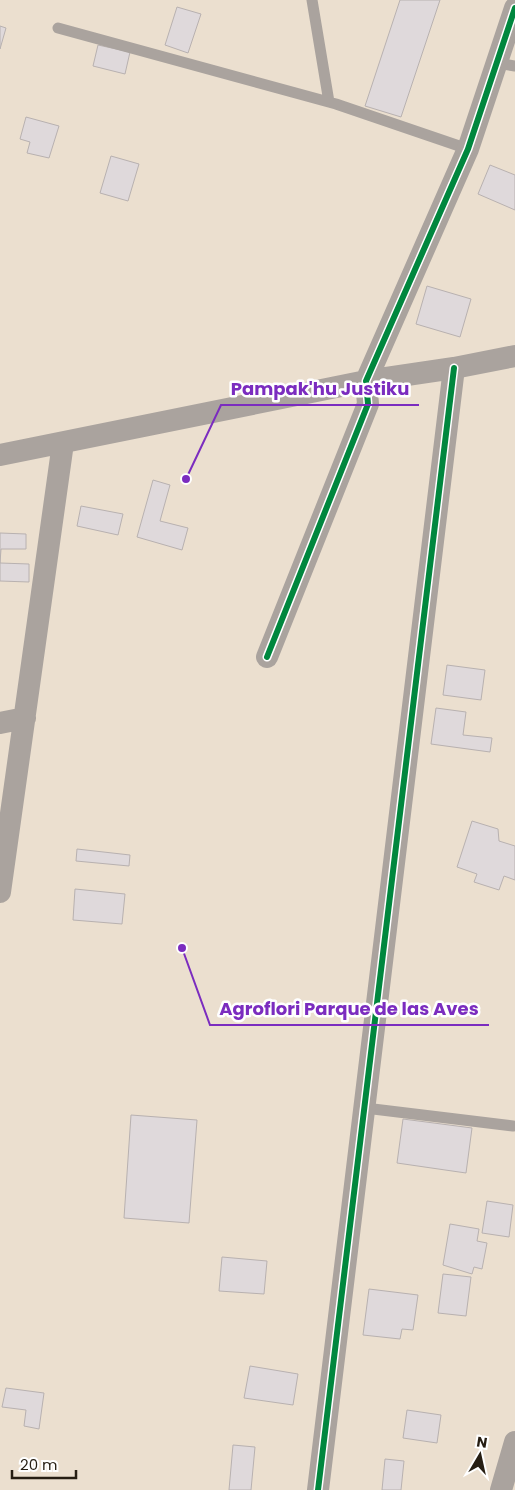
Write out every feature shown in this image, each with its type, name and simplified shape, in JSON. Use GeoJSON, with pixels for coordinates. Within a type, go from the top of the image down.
{"type":"FeatureCollection","features":[{"type":"Feature","properties":{"kind":"street"},"geometry":{"type":"LineString","coordinates":[[267,657],[368,404],[366,380],[506,64],[515,8]]}},
{"type":"Feature","properties":{"kind":"street"},"geometry":{"type":"LineString","coordinates":[[0,455],[366,380],[454,368],[515,356]]}},
{"type":"Feature","properties":{"kind":"street"},"geometry":{"type":"LineString","coordinates":[[318,1490],[454,368]]}},
{"type":"Feature","properties":{"kind":"street"},"geometry":{"type":"LineString","coordinates":[[0,892],[63,443]]}},
{"type":"Feature","properties":{"kind":"street"},"geometry":{"type":"LineString","coordinates":[[0,723],[25,718]]}},
{"type":"Feature","properties":{"kind":"street"},"geometry":{"type":"LineString","coordinates":[[501,1490],[515,1442]]}},
{"type":"Feature","properties":{"kind":"lane"},"geometry":{"type":"LineString","coordinates":[[312,0],[328,102]]}},
{"type":"Feature","properties":{"kind":"lane"},"geometry":{"type":"LineString","coordinates":[[58,28],[328,102],[468,149]]}},
{"type":"Feature","properties":{"kind":"lane"},"geometry":{"type":"LineString","coordinates":[[365,1108],[512,1126]]}},
{"type":"Feature","properties":{"kind":"building"},"geometry":{"type":"Polygon","coordinates":[[[400,0],[440,0],[401,117],[365,106],[400,0]]]}},
{"type":"Feature","properties":{"kind":"building"},"geometry":{"type":"Polygon","coordinates":[[[177,7],[201,14],[188,53],[165,45],[177,7]]]}},
{"type":"Feature","properties":{"kind":"building"},"geometry":{"type":"Polygon","coordinates":[[[0,26],[6,28],[0,49],[0,26]]]}},
{"type":"Feature","properties":{"kind":"building"},"geometry":{"type":"Polygon","coordinates":[[[98,45],[130,52],[125,74],[93,66],[98,45]]]}},
{"type":"Feature","properties":{"kind":"building"},"geometry":{"type":"Polygon","coordinates":[[[26,117],[59,126],[49,158],[27,153],[30,142],[20,139],[26,117]]]}},
{"type":"Feature","properties":{"kind":"building"},"geometry":{"type":"Polygon","coordinates":[[[111,156],[139,164],[128,201],[100,193],[111,156]]]}},
{"type":"Feature","properties":{"kind":"building"},"geometry":{"type":"Polygon","coordinates":[[[490,165],[515,175],[515,210],[478,194],[490,165]]]}},
{"type":"Feature","properties":{"kind":"building"},"geometry":{"type":"Polygon","coordinates":[[[427,286],[471,299],[460,337],[416,324],[427,286]]]}},
{"type":"Feature","properties":{"kind":"building"},"geometry":{"type":"Polygon","coordinates":[[[153,480],[170,485],[160,521],[188,528],[182,550],[137,537],[153,480]]]}},
{"type":"Feature","properties":{"kind":"building"},"geometry":{"type":"Polygon","coordinates":[[[81,506],[123,514],[118,535],[77,526],[81,506]]]}},
{"type":"Feature","properties":{"kind":"building"},"geometry":{"type":"Polygon","coordinates":[[[0,533],[26,534],[26,549],[1,549],[0,563],[0,533]]]}},
{"type":"Feature","properties":{"kind":"building"},"geometry":{"type":"Polygon","coordinates":[[[0,563],[29,564],[29,582],[0,581],[0,563]]]}},
{"type":"Feature","properties":{"kind":"building"},"geometry":{"type":"Polygon","coordinates":[[[447,665],[485,670],[481,700],[443,695],[447,665]]]}},
{"type":"Feature","properties":{"kind":"building"},"geometry":{"type":"Polygon","coordinates":[[[436,708],[466,712],[463,735],[492,738],[490,752],[431,744],[436,708]]]}},
{"type":"Feature","properties":{"kind":"building"},"geometry":{"type":"Polygon","coordinates":[[[472,821],[498,829],[499,841],[515,846],[515,880],[504,876],[499,890],[474,882],[477,874],[457,867],[472,821]]]}},
{"type":"Feature","properties":{"kind":"building"},"geometry":{"type":"Polygon","coordinates":[[[77,849],[130,855],[129,866],[76,861],[77,849]]]}},
{"type":"Feature","properties":{"kind":"building"},"geometry":{"type":"Polygon","coordinates":[[[75,889],[125,894],[122,924],[73,920],[75,889]]]}},
{"type":"Feature","properties":{"kind":"building"},"geometry":{"type":"Polygon","coordinates":[[[131,1115],[197,1120],[189,1223],[124,1218],[131,1115]]]}},
{"type":"Feature","properties":{"kind":"building"},"geometry":{"type":"Polygon","coordinates":[[[403,1119],[472,1128],[466,1173],[397,1163],[403,1119]]]}},
{"type":"Feature","properties":{"kind":"building"},"geometry":{"type":"Polygon","coordinates":[[[487,1201],[513,1205],[509,1237],[482,1233],[487,1201]]]}},
{"type":"Feature","properties":{"kind":"building"},"geometry":{"type":"Polygon","coordinates":[[[450,1224],[479,1229],[477,1241],[487,1243],[482,1269],[474,1267],[472,1274],[443,1265],[450,1224]]]}},
{"type":"Feature","properties":{"kind":"building"},"geometry":{"type":"Polygon","coordinates":[[[222,1257],[267,1261],[264,1294],[219,1291],[222,1257]]]}},
{"type":"Feature","properties":{"kind":"building"},"geometry":{"type":"Polygon","coordinates":[[[443,1274],[471,1277],[466,1316],[438,1313],[443,1274]]]}},
{"type":"Feature","properties":{"kind":"building"},"geometry":{"type":"Polygon","coordinates":[[[369,1289],[418,1295],[413,1330],[402,1329],[400,1339],[363,1335],[369,1289]]]}},
{"type":"Feature","properties":{"kind":"building"},"geometry":{"type":"Polygon","coordinates":[[[250,1366],[298,1374],[293,1405],[244,1398],[250,1366]]]}},
{"type":"Feature","properties":{"kind":"building"},"geometry":{"type":"Polygon","coordinates":[[[6,1388],[44,1393],[39,1429],[24,1426],[26,1410],[2,1407],[6,1388]]]}},
{"type":"Feature","properties":{"kind":"building"},"geometry":{"type":"Polygon","coordinates":[[[407,1410],[441,1415],[437,1443],[403,1438],[407,1410]]]}},
{"type":"Feature","properties":{"kind":"building"},"geometry":{"type":"Polygon","coordinates":[[[233,1445],[255,1447],[251,1490],[229,1490],[233,1445]]]}},
{"type":"Feature","properties":{"kind":"building"},"geometry":{"type":"Polygon","coordinates":[[[385,1459],[404,1461],[401,1490],[382,1490],[385,1459]]]}},
{"type":"Feature","properties":{"kind":"cycle path"},"geometry":{"type":"LineString","coordinates":[[267,657],[368,404],[366,381],[468,149],[515,8]]}},
{"type":"Feature","properties":{"kind":"cycle path"},"geometry":{"type":"LineString","coordinates":[[318,1490],[454,368]]}},
{"type":"Feature","properties":{"kind":"place","name":"Pampak'hu Justiku"},"geometry":{"type":"Point","coordinates":[186,479]}},
{"type":"Feature","properties":{"kind":"place","name":"Agroflori Parque de las Aves"},"geometry":{"type":"Point","coordinates":[182,948]}}]}
